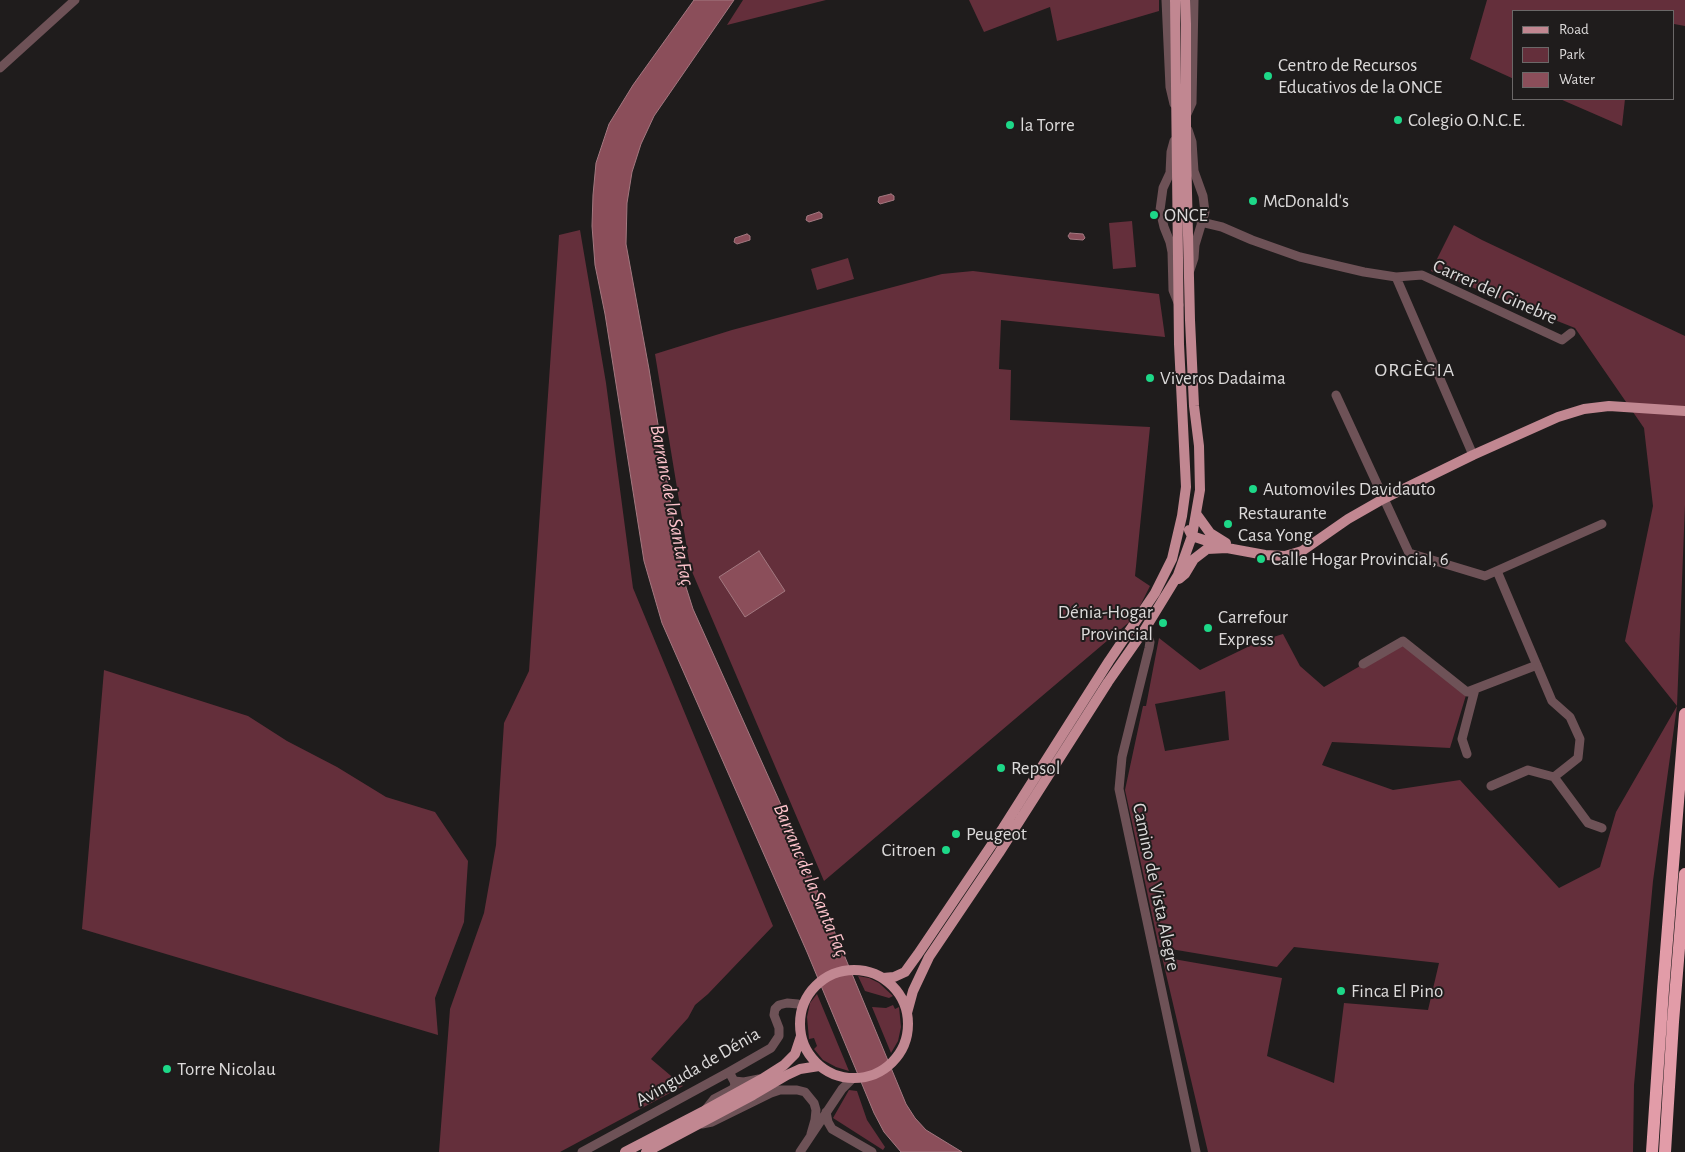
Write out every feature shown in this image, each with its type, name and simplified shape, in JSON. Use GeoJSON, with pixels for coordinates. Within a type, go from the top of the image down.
{"type":"FeatureCollection","features":[{"type":"Feature","properties":{"kind":"highway"},"geometry":{"type":"LineString","coordinates":[[1652,1152],[1662,990],[1685,714]]}},
{"type":"Feature","properties":{"kind":"highway"},"geometry":{"type":"LineString","coordinates":[[1665,1152],[1673,1013],[1685,874]]}},
{"type":"Feature","properties":{"kind":"main road"},"geometry":{"type":"LineString","coordinates":[[1175,0],[1183,118],[1176,133],[1182,190]]}},
{"type":"Feature","properties":{"kind":"main road"},"geometry":{"type":"LineString","coordinates":[[883,978],[905,972],[918,954],[1003,828],[1155,593],[1172,559],[1182,516],[1186,486],[1179,305],[1183,226],[1185,0]]}},
{"type":"Feature","properties":{"kind":"main road"},"geometry":{"type":"LineString","coordinates":[[907,1013],[913,991],[929,957],[999,853],[1108,682],[1145,629],[1172,586],[1188,549],[1197,516],[1200,490],[1194,406],[1189,274],[1183,226]]}},
{"type":"Feature","properties":{"kind":"main road"},"geometry":{"type":"LineString","coordinates":[[1172,586],[1185,574],[1200,553],[1214,548],[1285,556],[1302,551],[1348,519],[1383,499],[1473,455],[1558,417],[1584,409],[1609,406],[1685,411]]}},
{"type":"Feature","properties":{"kind":"main road"},"geometry":{"type":"LineString","coordinates":[[1184,457],[1191,470],[1188,526],[1192,536],[1227,548]]}},
{"type":"Feature","properties":{"kind":"main road"},"geometry":{"type":"LineString","coordinates":[[1197,516],[1210,533],[1239,550]]}},
{"type":"Feature","properties":{"kind":"main road"},"geometry":{"type":"LineString","coordinates":[[855,970],[883,978],[897,991],[907,1013],[908,1023],[905,1042],[893,1062],[872,1075],[854,1078],[835,1075],[819,1066],[806,1049],[800,1036],[802,1006],[814,987],[837,972],[855,970]]}},
{"type":"Feature","properties":{"kind":"main road","name":"Avinguda de Dénia"},"geometry":{"type":"LineString","coordinates":[[624,1152],[762,1079],[795,1054],[800,1036]]}},
{"type":"Feature","properties":{"kind":"main road"},"geometry":{"type":"LineString","coordinates":[[646,1152],[697,1126],[787,1075],[800,1069],[819,1066]]}},
{"type":"Feature","properties":{"kind":"street"},"geometry":{"type":"LineString","coordinates":[[0,68],[76,0]]}},
{"type":"Feature","properties":{"kind":"street"},"geometry":{"type":"LineString","coordinates":[[1166,0],[1170,87],[1192,142],[1194,171],[1203,196],[1205,212],[1189,274]]}},
{"type":"Feature","properties":{"kind":"street"},"geometry":{"type":"LineString","coordinates":[[1183,118],[1192,103],[1194,0]]}},
{"type":"Feature","properties":{"kind":"street"},"geometry":{"type":"LineString","coordinates":[[1176,133],[1171,152],[1170,173],[1163,188],[1161,198],[1161,216],[1170,242],[1173,290],[1179,305]]}},
{"type":"Feature","properties":{"kind":"street"},"geometry":{"type":"LineString","coordinates":[[1161,198],[1168,192],[1182,190],[1195,190],[1203,196]]}},
{"type":"Feature","properties":{"kind":"street"},"geometry":{"type":"LineString","coordinates":[[1161,216],[1166,223],[1183,226],[1202,222]]}},
{"type":"Feature","properties":{"kind":"street","name":"Carrer del Ginebre"},"geometry":{"type":"LineString","coordinates":[[1202,222],[1222,227],[1300,257],[1364,272],[1396,277],[1422,275],[1562,340],[1571,333]]}},
{"type":"Feature","properties":{"kind":"street"},"geometry":{"type":"LineString","coordinates":[[1396,277],[1473,455]]}},
{"type":"Feature","properties":{"kind":"street"},"geometry":{"type":"LineString","coordinates":[[1336,395],[1409,553],[1485,576],[1602,524]]}},
{"type":"Feature","properties":{"kind":"street"},"geometry":{"type":"LineString","coordinates":[[1497,571],[1552,701],[1570,717],[1580,739],[1578,758],[1554,777]]}},
{"type":"Feature","properties":{"kind":"street","name":"Camino de Vista Alegre"},"geometry":{"type":"LineString","coordinates":[[1145,629],[1150,642],[1122,757],[1119,789],[1196,1152]]}},
{"type":"Feature","properties":{"kind":"street"},"geometry":{"type":"LineString","coordinates":[[1364,664],[1403,641],[1467,692],[1537,665]]}},
{"type":"Feature","properties":{"kind":"street"},"geometry":{"type":"LineString","coordinates":[[1467,754],[1462,739],[1474,689]]}},
{"type":"Feature","properties":{"kind":"street"},"geometry":{"type":"LineString","coordinates":[[1491,786],[1528,770],[1554,777],[1588,823],[1602,828]]}},
{"type":"Feature","properties":{"kind":"street","name":"Avinguda de Dénia"},"geometry":{"type":"LineString","coordinates":[[582,1152],[731,1076],[771,1048],[776,1042],[779,1036],[779,1028],[774,1015],[775,1009],[779,1005],[798,1004],[802,1006]]}},
{"type":"Feature","properties":{"kind":"street"},"geometry":{"type":"LineString","coordinates":[[731,1076],[744,1082],[762,1079]]}},
{"type":"Feature","properties":{"kind":"street"},"geometry":{"type":"LineString","coordinates":[[704,1111],[714,1099],[733,1089],[734,1085],[731,1076]]}},
{"type":"Feature","properties":{"kind":"street"},"geometry":{"type":"LineString","coordinates":[[800,1152],[842,1089],[854,1078]]}},
{"type":"Feature","properties":{"kind":"street"},"geometry":{"type":"LineString","coordinates":[[697,1126],[712,1122],[780,1090],[798,1090],[805,1092],[814,1103],[816,1110],[811,1134]]}},
{"type":"Feature","properties":{"kind":"street"},"geometry":{"type":"LineString","coordinates":[[826,1112],[832,1129]]}},
{"type":"Feature","properties":{"kind":"street"},"geometry":{"type":"LineString","coordinates":[[811,1134],[817,1129],[824,1127],[832,1129],[872,1152]]}},
{"type":"Feature","properties":{"kind":"green space"},"geometry":{"type":"Polygon","coordinates":[[[743,0],[826,0],[727,25],[743,0]]]}},
{"type":"Feature","properties":{"kind":"green space"},"geometry":{"type":"Polygon","coordinates":[[[969,0],[1159,0],[1159,11],[1057,41],[1050,7],[984,32],[969,0]]]}},
{"type":"Feature","properties":{"kind":"green space"},"geometry":{"type":"Polygon","coordinates":[[[1487,0],[1685,0],[1685,26],[1675,24],[1675,10],[1512,10],[1512,78],[1470,59],[1487,0]]]}},
{"type":"Feature","properties":{"kind":"green space"},"geometry":{"type":"Polygon","coordinates":[[[1562,100],[1625,100],[1622,126],[1562,100]]]}},
{"type":"Feature","properties":{"kind":"green space"},"geometry":{"type":"Polygon","coordinates":[[[1132,221],[1136,267],[1113,269],[1109,223],[1132,221]]]}},
{"type":"Feature","properties":{"kind":"green space"},"geometry":{"type":"Polygon","coordinates":[[[1454,225],[1685,336],[1685,505],[1677,706],[1625,641],[1653,506],[1644,428],[1575,328],[1431,271],[1454,225]]]}},
{"type":"Feature","properties":{"kind":"green space"},"geometry":{"type":"Polygon","coordinates":[[[580,230],[606,383],[633,588],[773,926],[708,994],[695,1005],[688,1018],[651,1059],[683,1086],[560,1152],[439,1152],[450,1009],[484,913],[496,845],[504,723],[529,671],[559,235],[580,230]]]}},
{"type":"Feature","properties":{"kind":"green space"},"geometry":{"type":"Polygon","coordinates":[[[848,258],[854,279],[817,290],[811,269],[848,258]]]}},
{"type":"Feature","properties":{"kind":"green space"},"geometry":{"type":"Polygon","coordinates":[[[973,271],[1159,294],[1165,337],[1001,320],[999,369],[1011,370],[1010,420],[1150,427],[1135,576],[1150,586],[1134,618],[824,881],[690,567],[655,354],[732,330],[942,274],[973,271]]]}},
{"type":"Feature","properties":{"kind":"green space"},"geometry":{"type":"Polygon","coordinates":[[[1283,634],[1300,666],[1324,687],[1403,641],[1467,692],[1450,748],[1332,742],[1322,765],[1393,790],[1460,780],[1559,888],[1600,867],[1616,812],[1677,706],[1653,881],[1634,1085],[1633,1152],[1208,1152],[1162,957],[1282,978],[1267,1056],[1334,1083],[1344,1003],[1428,1010],[1439,963],[1294,947],[1277,967],[1159,947],[1125,790],[1143,706],[1146,706],[1159,638],[1200,670],[1260,641],[1283,634]],[[1225,691],[1155,704],[1165,751],[1229,740],[1225,691]]]}},
{"type":"Feature","properties":{"kind":"green space"},"geometry":{"type":"Polygon","coordinates":[[[104,670],[248,716],[287,741],[337,767],[386,797],[435,812],[468,861],[464,922],[435,998],[438,1035],[82,929],[104,670]]]}},
{"type":"Feature","properties":{"kind":"green space"},"geometry":{"type":"Polygon","coordinates":[[[858,976],[869,978],[879,983],[893,996],[889,998],[865,991],[858,976]]]}},
{"type":"Feature","properties":{"kind":"green space"},"geometry":{"type":"Polygon","coordinates":[[[817,994],[849,1071],[823,1060],[814,1049],[817,1046],[814,1038],[809,1039],[807,1017],[810,1003],[817,994]]]}},
{"type":"Feature","properties":{"kind":"green space"},"geometry":{"type":"Polygon","coordinates":[[[893,1005],[895,1009],[899,1007],[901,1027],[898,1041],[891,1053],[872,1007],[886,1008],[893,1005]]]}},
{"type":"Feature","properties":{"kind":"green space"},"geometry":{"type":"Polygon","coordinates":[[[849,1090],[857,1091],[867,1120],[885,1147],[883,1150],[833,1118],[849,1090]]]}},
{"type":"Feature","properties":{"kind":"water","name":"Barranc de la Santa Faç"},"geometry":{"type":"Polygon","coordinates":[[[694,0],[734,0],[654,116],[641,144],[632,172],[627,203],[626,244],[686,587],[693,609],[791,827],[906,1104],[926,1130],[962,1152],[901,1152],[884,1132],[874,1113],[807,952],[662,623],[644,561],[605,314],[595,265],[592,226],[593,195],[596,163],[609,124],[633,85],[694,0]]]}},
{"type":"Feature","properties":{"kind":"water"},"geometry":{"type":"Polygon","coordinates":[[[891,194],[894,196],[894,200],[880,204],[878,202],[879,197],[891,194]]]}},
{"type":"Feature","properties":{"kind":"water"},"geometry":{"type":"Polygon","coordinates":[[[819,212],[822,214],[822,218],[809,222],[806,220],[807,216],[819,212]]]}},
{"type":"Feature","properties":{"kind":"water"},"geometry":{"type":"Polygon","coordinates":[[[1070,233],[1083,234],[1085,238],[1083,240],[1070,239],[1068,236],[1070,233]]]}},
{"type":"Feature","properties":{"kind":"water"},"geometry":{"type":"Polygon","coordinates":[[[747,234],[750,236],[750,240],[737,244],[734,242],[735,238],[747,234]]]}},
{"type":"Feature","properties":{"kind":"water"},"geometry":{"type":"Polygon","coordinates":[[[759,551],[785,591],[745,617],[719,577],[759,551]]]}},
{"type":"Feature","properties":{"kind":"place","name":"Centro de Recursos Educativos de la ONCE"},"geometry":{"type":"Point","coordinates":[1268,76]}},
{"type":"Feature","properties":{"kind":"place","name":"Colegio O.N.C.E."},"geometry":{"type":"Point","coordinates":[1398,120]}},
{"type":"Feature","properties":{"kind":"place","name":"la Torre"},"geometry":{"type":"Point","coordinates":[1010,125]}},
{"type":"Feature","properties":{"kind":"place","name":"McDonald's"},"geometry":{"type":"Point","coordinates":[1253,201]}},
{"type":"Feature","properties":{"kind":"place","name":"ONCE"},"geometry":{"type":"Point","coordinates":[1154,215]}},
{"type":"Feature","properties":{"kind":"place","name":"Viveros Dadaima"},"geometry":{"type":"Point","coordinates":[1150,378]}},
{"type":"Feature","properties":{"kind":"place","name":"Automoviles Davidauto"},"geometry":{"type":"Point","coordinates":[1253,489]}},
{"type":"Feature","properties":{"kind":"place","name":"Restaurante Casa Yong"},"geometry":{"type":"Point","coordinates":[1228,524]}},
{"type":"Feature","properties":{"kind":"place","name":"Calle Hogar Provincial, 6"},"geometry":{"type":"Point","coordinates":[1261,559]}},
{"type":"Feature","properties":{"kind":"place","name":"Dénia-Hogar Provincial"},"geometry":{"type":"Point","coordinates":[1163,623]}},
{"type":"Feature","properties":{"kind":"place","name":"Carrefour Express"},"geometry":{"type":"Point","coordinates":[1208,628]}},
{"type":"Feature","properties":{"kind":"place","name":"Repsol"},"geometry":{"type":"Point","coordinates":[1001,768]}},
{"type":"Feature","properties":{"kind":"place","name":"Peugeot"},"geometry":{"type":"Point","coordinates":[956,834]}},
{"type":"Feature","properties":{"kind":"place","name":"Citroen"},"geometry":{"type":"Point","coordinates":[946,850]}},
{"type":"Feature","properties":{"kind":"place","name":"Finca El Pino"},"geometry":{"type":"Point","coordinates":[1341,991]}},
{"type":"Feature","properties":{"kind":"place","name":"Torre Nicolau"},"geometry":{"type":"Point","coordinates":[167,1069]}},
{"type":"Feature","properties":{"kind":"district","name":"ORGÈGIA"},"geometry":{"type":"Point","coordinates":[1415,370]}}]}
